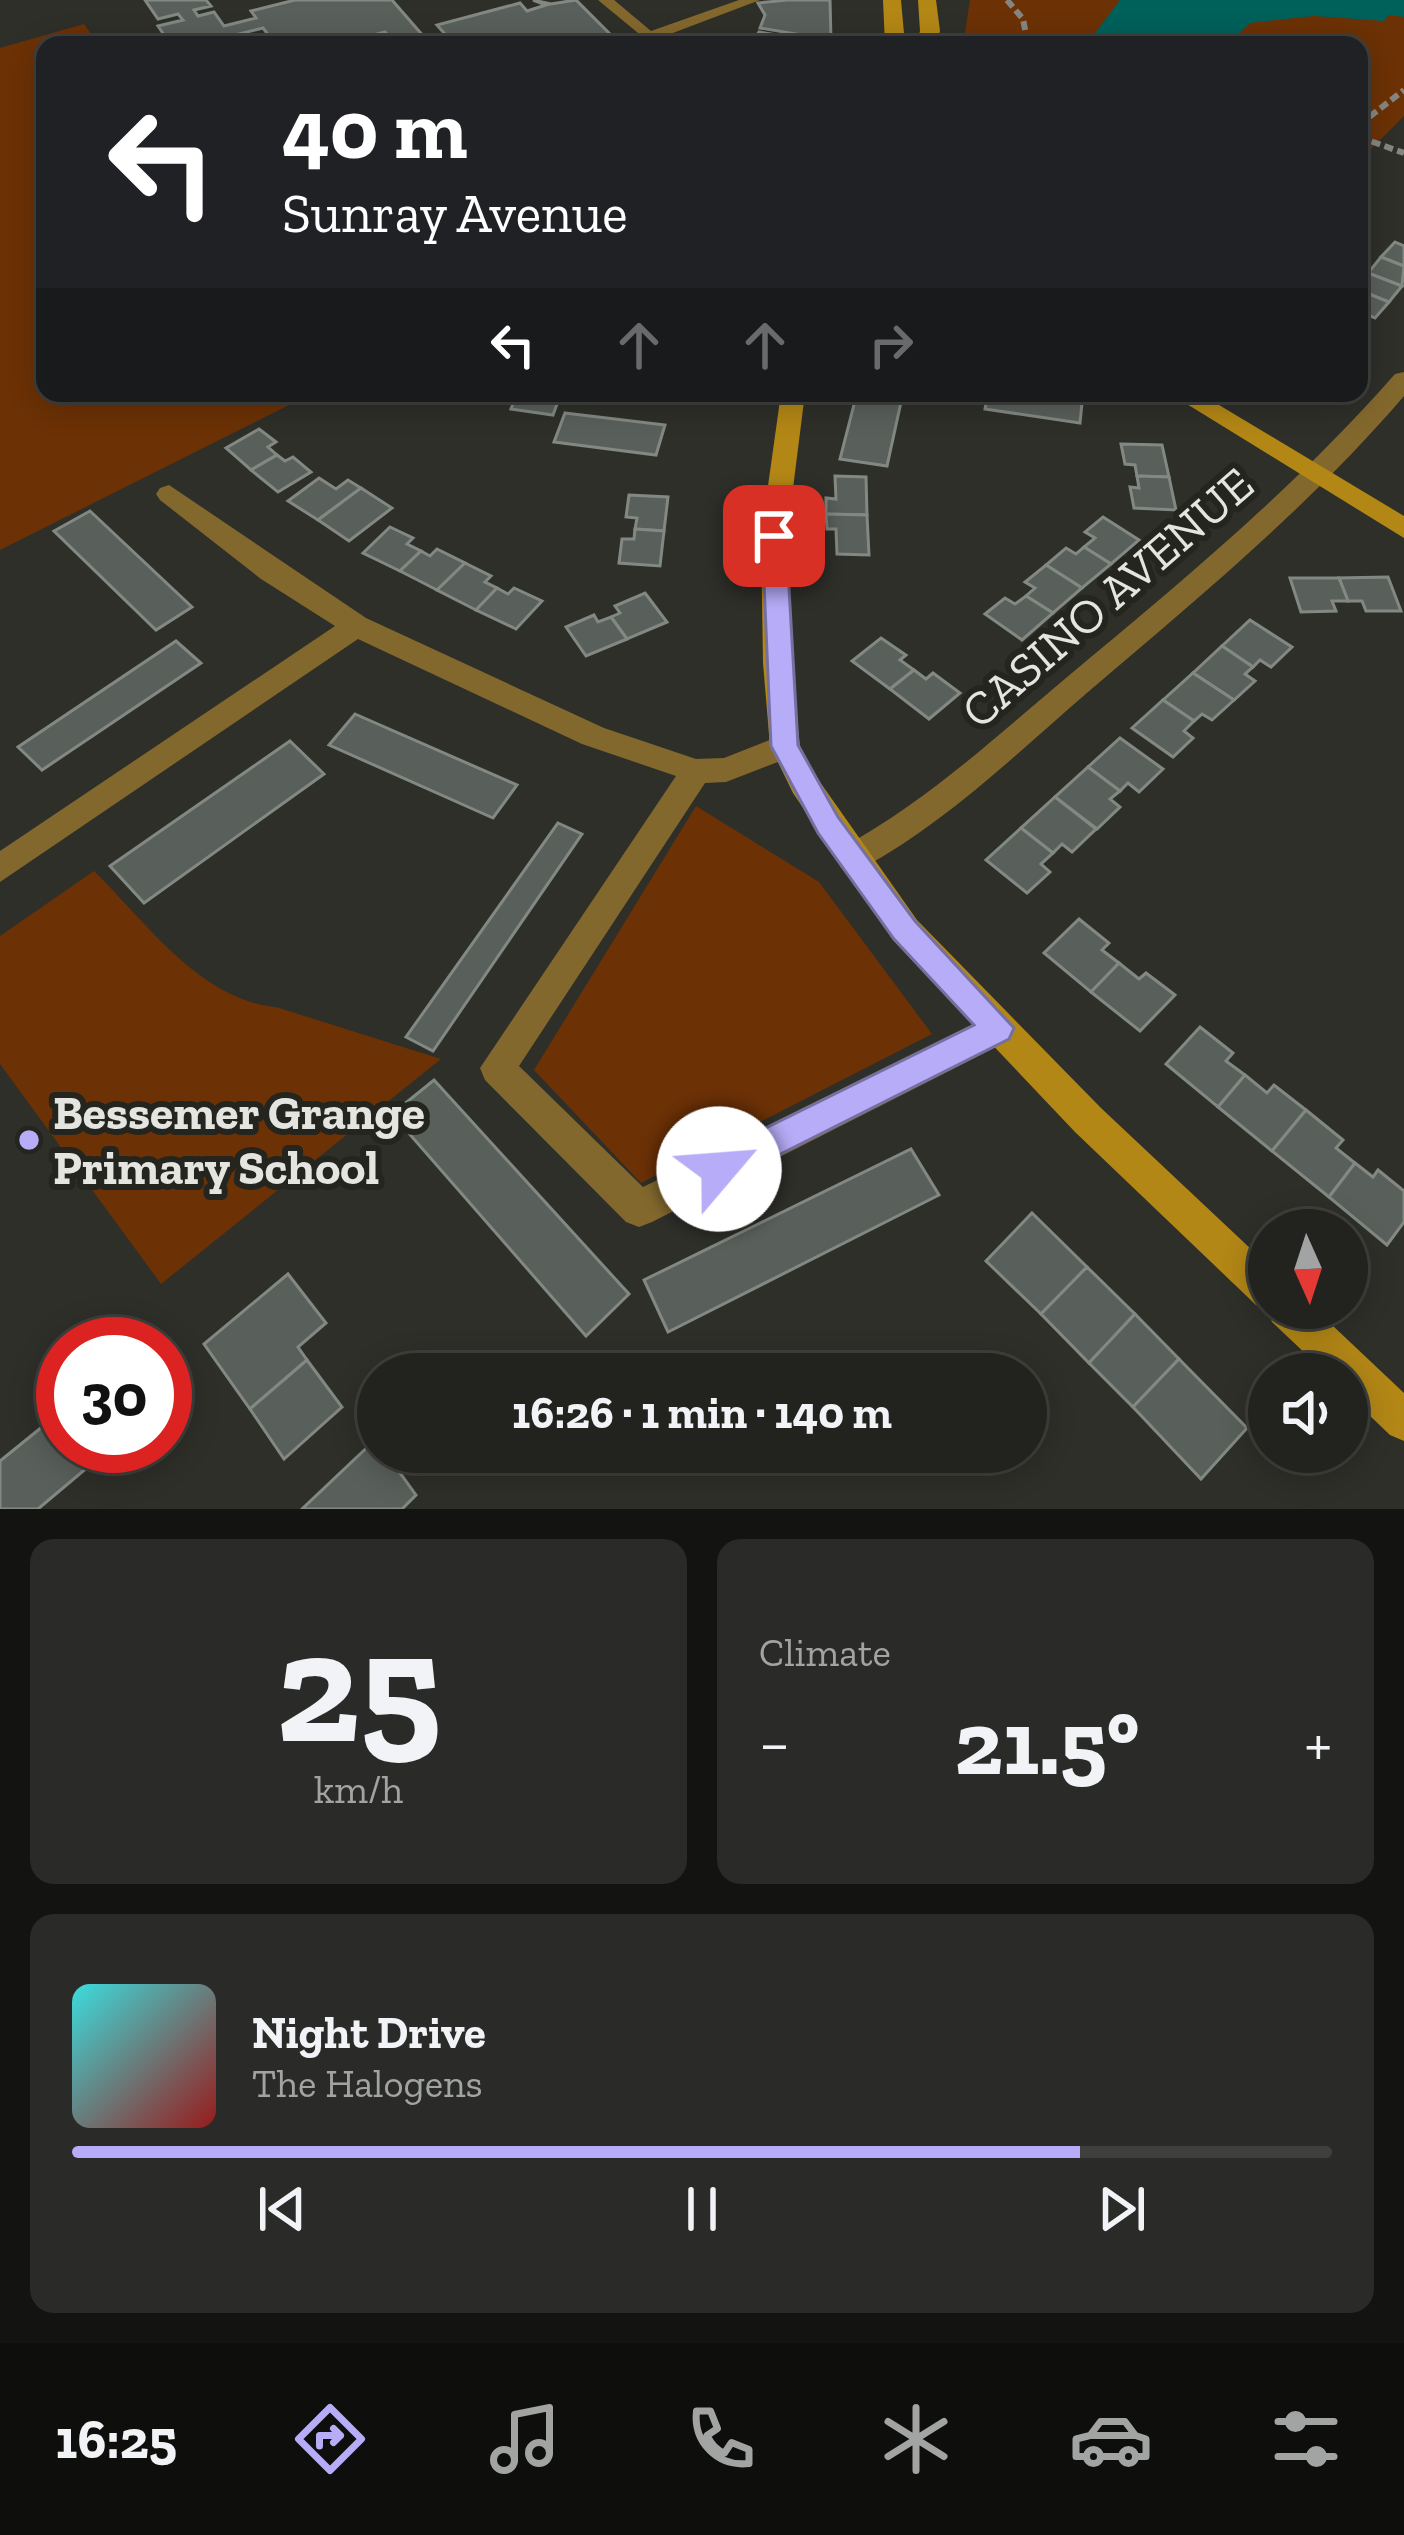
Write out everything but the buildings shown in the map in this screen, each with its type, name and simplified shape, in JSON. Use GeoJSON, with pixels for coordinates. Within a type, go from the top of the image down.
{"type":"FeatureCollection","features":[{"type":"Feature","properties":{"kind":"street"},"geometry":{"type":"LineString","coordinates":[[892,0],[894,36]]}},
{"type":"Feature","properties":{"kind":"street"},"geometry":{"type":"LineString","coordinates":[[926,36],[927,0]]}},
{"type":"Feature","properties":{"kind":"street","name":"CASINO AVENUE"},"geometry":{"type":"LineString","coordinates":[[852,858],[917,821],[1314,475],[1404,380]]}},
{"type":"Feature","properties":{"kind":"street"},"geometry":{"type":"LineString","coordinates":[[792,402],[774,536],[785,746],[816,805],[905,930],[998,1028],[1248,1272]]}},
{"type":"Feature","properties":{"kind":"street"},"geometry":{"type":"LineString","coordinates":[[1196,402],[1404,528]]}},
{"type":"Feature","properties":{"kind":"street"},"geometry":{"type":"LineString","coordinates":[[169,494],[271,572],[356,626],[593,736],[696,771],[725,770],[785,746]]}},
{"type":"Feature","properties":{"kind":"street"},"geometry":{"type":"LineString","coordinates":[[0,868],[356,626]]}},
{"type":"Feature","properties":{"kind":"street"},"geometry":{"type":"LineString","coordinates":[[696,771],[497,1068],[639,1209],[998,1028]]}},
{"type":"Feature","properties":{"kind":"street"},"geometry":{"type":"LineString","coordinates":[[1308,1329],[1404,1421]]}},
{"type":"Feature","properties":{"kind":"lane"},"geometry":{"type":"LineString","coordinates":[[605,0],[648,36]]}},
{"type":"Feature","properties":{"kind":"lane"},"geometry":{"type":"LineString","coordinates":[[652,36],[753,0]]}},
{"type":"Feature","properties":{"kind":"path"},"geometry":{"type":"LineString","coordinates":[[1007,0],[1023,19],[1026,36]]}},
{"type":"Feature","properties":{"kind":"path"},"geometry":{"type":"LineString","coordinates":[[1368,118],[1404,90]]}},
{"type":"Feature","properties":{"kind":"path"},"geometry":{"type":"LineString","coordinates":[[1368,140],[1404,153]]}},
{"type":"Feature","properties":{"kind":"shaded area"},"geometry":{"type":"Polygon","coordinates":[[[970,0],[1404,0],[1404,116],[1368,152],[1368,36],[964,36],[970,0]]]}},
{"type":"Feature","properties":{"kind":"shaded area"},"geometry":{"type":"Polygon","coordinates":[[[84,24],[93,36],[42,36],[84,24]]]}},
{"type":"Feature","properties":{"kind":"shaded area"},"geometry":{"type":"Polygon","coordinates":[[[36,38],[36,402],[295,402],[0,550],[0,48],[36,38]]]}},
{"type":"Feature","properties":{"kind":"shaded area"},"geometry":{"type":"Polygon","coordinates":[[[696,806],[819,882],[932,1034],[641,1183],[534,1070],[696,806]]]}},
{"type":"Feature","properties":{"kind":"shaded area"},"geometry":{"type":"Polygon","coordinates":[[[94,871],[176,955],[223,990],[441,1059],[161,1284],[0,1064],[0,936],[94,871]]]}},
{"type":"Feature","properties":{"kind":"water"},"geometry":{"type":"Polygon","coordinates":[[[1120,0],[1404,0],[1404,17],[1389,15],[1384,21],[1314,16],[1250,23],[1236,36],[1093,36],[1120,0]]]}},
{"type":"Feature","properties":{"kind":"place","name":"Bessemer Grange Primary School"},"geometry":{"type":"Point","coordinates":[29,1140]}},
{"type":"Feature","properties":{"kind":"route"},"geometry":{"type":"LineString","coordinates":[[719,1169],[998,1028],[905,930],[828,825],[785,746],[777,663],[774,536]]}}]}
